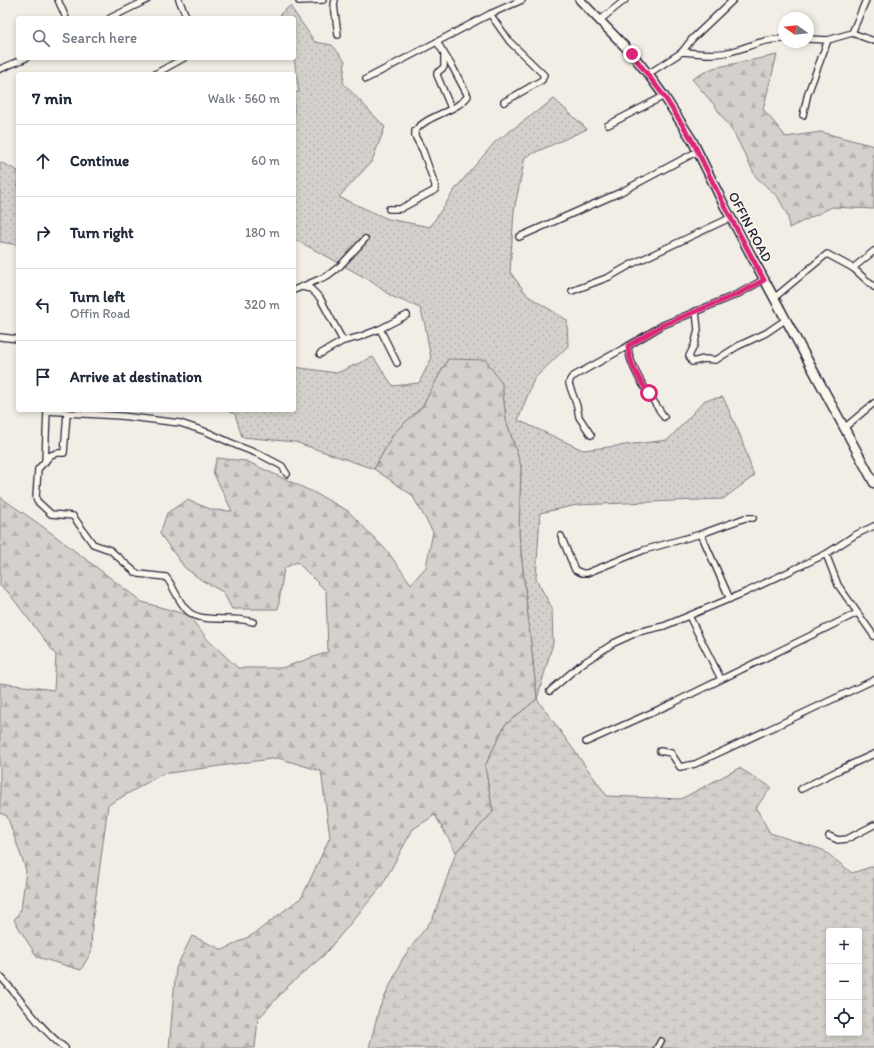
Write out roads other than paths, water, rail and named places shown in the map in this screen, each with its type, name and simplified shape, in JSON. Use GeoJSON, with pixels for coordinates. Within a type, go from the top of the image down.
{"type":"FeatureCollection","features":[{"type":"Feature","properties":{"kind":"street"},"geometry":{"type":"LineString","coordinates":[[58,0],[65,16]]}},
{"type":"Feature","properties":{"kind":"street"},"geometry":{"type":"LineString","coordinates":[[114,16],[147,0]]}},
{"type":"Feature","properties":{"kind":"street"},"geometry":{"type":"LineString","coordinates":[[179,0],[186,16]]}},
{"type":"Feature","properties":{"kind":"street"},"geometry":{"type":"LineString","coordinates":[[299,1],[323,0]]}},
{"type":"Feature","properties":{"kind":"street"},"geometry":{"type":"LineString","coordinates":[[335,0],[334,5],[338,35]]}},
{"type":"Feature","properties":{"kind":"street"},"geometry":{"type":"LineString","coordinates":[[366,78],[490,14],[522,0]]}},
{"type":"Feature","properties":{"kind":"street","name":"OFFIN ROAD"},"geometry":{"type":"LineString","coordinates":[[580,0],[648,74],[692,140],[730,218],[874,483]]}},
{"type":"Feature","properties":{"kind":"street"},"geometry":{"type":"LineString","coordinates":[[600,20],[624,0]]}},
{"type":"Feature","properties":{"kind":"street"},"geometry":{"type":"LineString","coordinates":[[648,74],[682,52],[692,38],[733,0]]}},
{"type":"Feature","properties":{"kind":"street"},"geometry":{"type":"LineString","coordinates":[[852,33],[866,0]]}},
{"type":"Feature","properties":{"kind":"street"},"geometry":{"type":"LineString","coordinates":[[490,14],[510,42],[544,75],[542,80],[504,102]]}},
{"type":"Feature","properties":{"kind":"street"},"geometry":{"type":"LineString","coordinates":[[814,39],[828,40],[852,33],[874,41]]}},
{"type":"Feature","properties":{"kind":"street"},"geometry":{"type":"LineString","coordinates":[[682,52],[706,54],[728,52],[770,39],[778,39]]}},
{"type":"Feature","properties":{"kind":"street"},"geometry":{"type":"LineString","coordinates":[[803,115],[808,93],[828,40]]}},
{"type":"Feature","properties":{"kind":"street"},"geometry":{"type":"LineString","coordinates":[[389,209],[400,209],[435,190],[435,185],[423,151],[415,136],[415,131],[423,124],[462,102],[468,96],[437,42]]}},
{"type":"Feature","properties":{"kind":"street"},"geometry":{"type":"LineString","coordinates":[[444,55],[444,67],[436,75],[451,108]]}},
{"type":"Feature","properties":{"kind":"street"},"geometry":{"type":"LineString","coordinates":[[0,70],[22,60]]}},
{"type":"Feature","properties":{"kind":"street"},"geometry":{"type":"LineString","coordinates":[[159,72],[180,60]]}},
{"type":"Feature","properties":{"kind":"street"},"geometry":{"type":"LineString","coordinates":[[608,125],[664,96]]}},
{"type":"Feature","properties":{"kind":"street"},"geometry":{"type":"LineString","coordinates":[[518,237],[621,192],[698,151]]}},
{"type":"Feature","properties":{"kind":"street"},"geometry":{"type":"LineString","coordinates":[[572,291],[609,277],[632,264],[730,218]]}},
{"type":"Feature","properties":{"kind":"street"},"geometry":{"type":"LineString","coordinates":[[296,289],[327,276],[340,266],[365,239]]}},
{"type":"Feature","properties":{"kind":"street"},"geometry":{"type":"LineString","coordinates":[[853,268],[874,251]]}},
{"type":"Feature","properties":{"kind":"street"},"geometry":{"type":"LineString","coordinates":[[774,298],[827,254],[853,268],[874,287]]}},
{"type":"Feature","properties":{"kind":"street"},"geometry":{"type":"LineString","coordinates":[[591,435],[579,417],[570,384],[572,377],[663,325],[738,294],[764,280]]}},
{"type":"Feature","properties":{"kind":"street"},"geometry":{"type":"LineString","coordinates":[[302,287],[311,289],[320,298],[343,341]]}},
{"type":"Feature","properties":{"kind":"street"},"geometry":{"type":"LineString","coordinates":[[696,311],[698,330],[694,346],[689,356],[692,362],[704,359],[716,360],[738,346],[766,333],[785,320]]}},
{"type":"Feature","properties":{"kind":"street"},"geometry":{"type":"LineString","coordinates":[[320,354],[343,341],[380,329],[408,315]]}},
{"type":"Feature","properties":{"kind":"street"},"geometry":{"type":"LineString","coordinates":[[380,329],[397,363]]}},
{"type":"Feature","properties":{"kind":"street"},"geometry":{"type":"LineString","coordinates":[[0,337],[16,339]]}},
{"type":"Feature","properties":{"kind":"street"},"geometry":{"type":"LineString","coordinates":[[628,346],[631,358],[641,381],[664,417]]}},
{"type":"Feature","properties":{"kind":"street"},"geometry":{"type":"LineString","coordinates":[[844,428],[874,403]]}},
{"type":"Feature","properties":{"kind":"street"},"geometry":{"type":"LineString","coordinates":[[45,462],[47,412]]}},
{"type":"Feature","properties":{"kind":"street"},"geometry":{"type":"LineString","coordinates":[[64,412],[121,416],[180,423],[262,455],[282,466],[287,474]]}},
{"type":"Feature","properties":{"kind":"street"},"geometry":{"type":"LineString","coordinates":[[67,413],[64,453],[57,452],[51,455],[38,469],[36,497],[38,501],[51,514],[73,516],[93,544],[110,550],[139,574],[166,577],[183,605],[193,615],[221,619],[249,620],[253,622]]}},
{"type":"Feature","properties":{"kind":"street"},"geometry":{"type":"LineString","coordinates":[[561,536],[575,570],[582,573],[587,573],[644,550],[701,534],[745,518],[753,518]]}},
{"type":"Feature","properties":{"kind":"street"},"geometry":{"type":"LineString","coordinates":[[550,691],[580,665],[614,643],[638,632],[664,626],[730,599],[826,554],[855,535],[874,526]]}},
{"type":"Feature","properties":{"kind":"street"},"geometry":{"type":"LineString","coordinates":[[701,534],[730,599]]}},
{"type":"Feature","properties":{"kind":"street"},"geometry":{"type":"LineString","coordinates":[[826,554],[838,585],[874,636]]}},
{"type":"Feature","properties":{"kind":"street"},"geometry":{"type":"LineString","coordinates":[[586,742],[671,704],[857,613]]}},
{"type":"Feature","properties":{"kind":"street"},"geometry":{"type":"LineString","coordinates":[[689,616],[721,679]]}},
{"type":"Feature","properties":{"kind":"street"},"geometry":{"type":"LineString","coordinates":[[660,751],[671,753],[680,767],[695,764],[874,680]]}},
{"type":"Feature","properties":{"kind":"street"},"geometry":{"type":"LineString","coordinates":[[801,789],[874,754]]}},
{"type":"Feature","properties":{"kind":"street"},"geometry":{"type":"LineString","coordinates":[[828,836],[838,840],[847,839],[874,826]]}},
{"type":"Feature","properties":{"kind":"street"},"geometry":{"type":"LineString","coordinates":[[0,976],[13,990],[33,1018],[65,1048]]}},
{"type":"Feature","properties":{"kind":"street"},"geometry":{"type":"LineString","coordinates":[[657,1048],[661,1041]]}}]}
